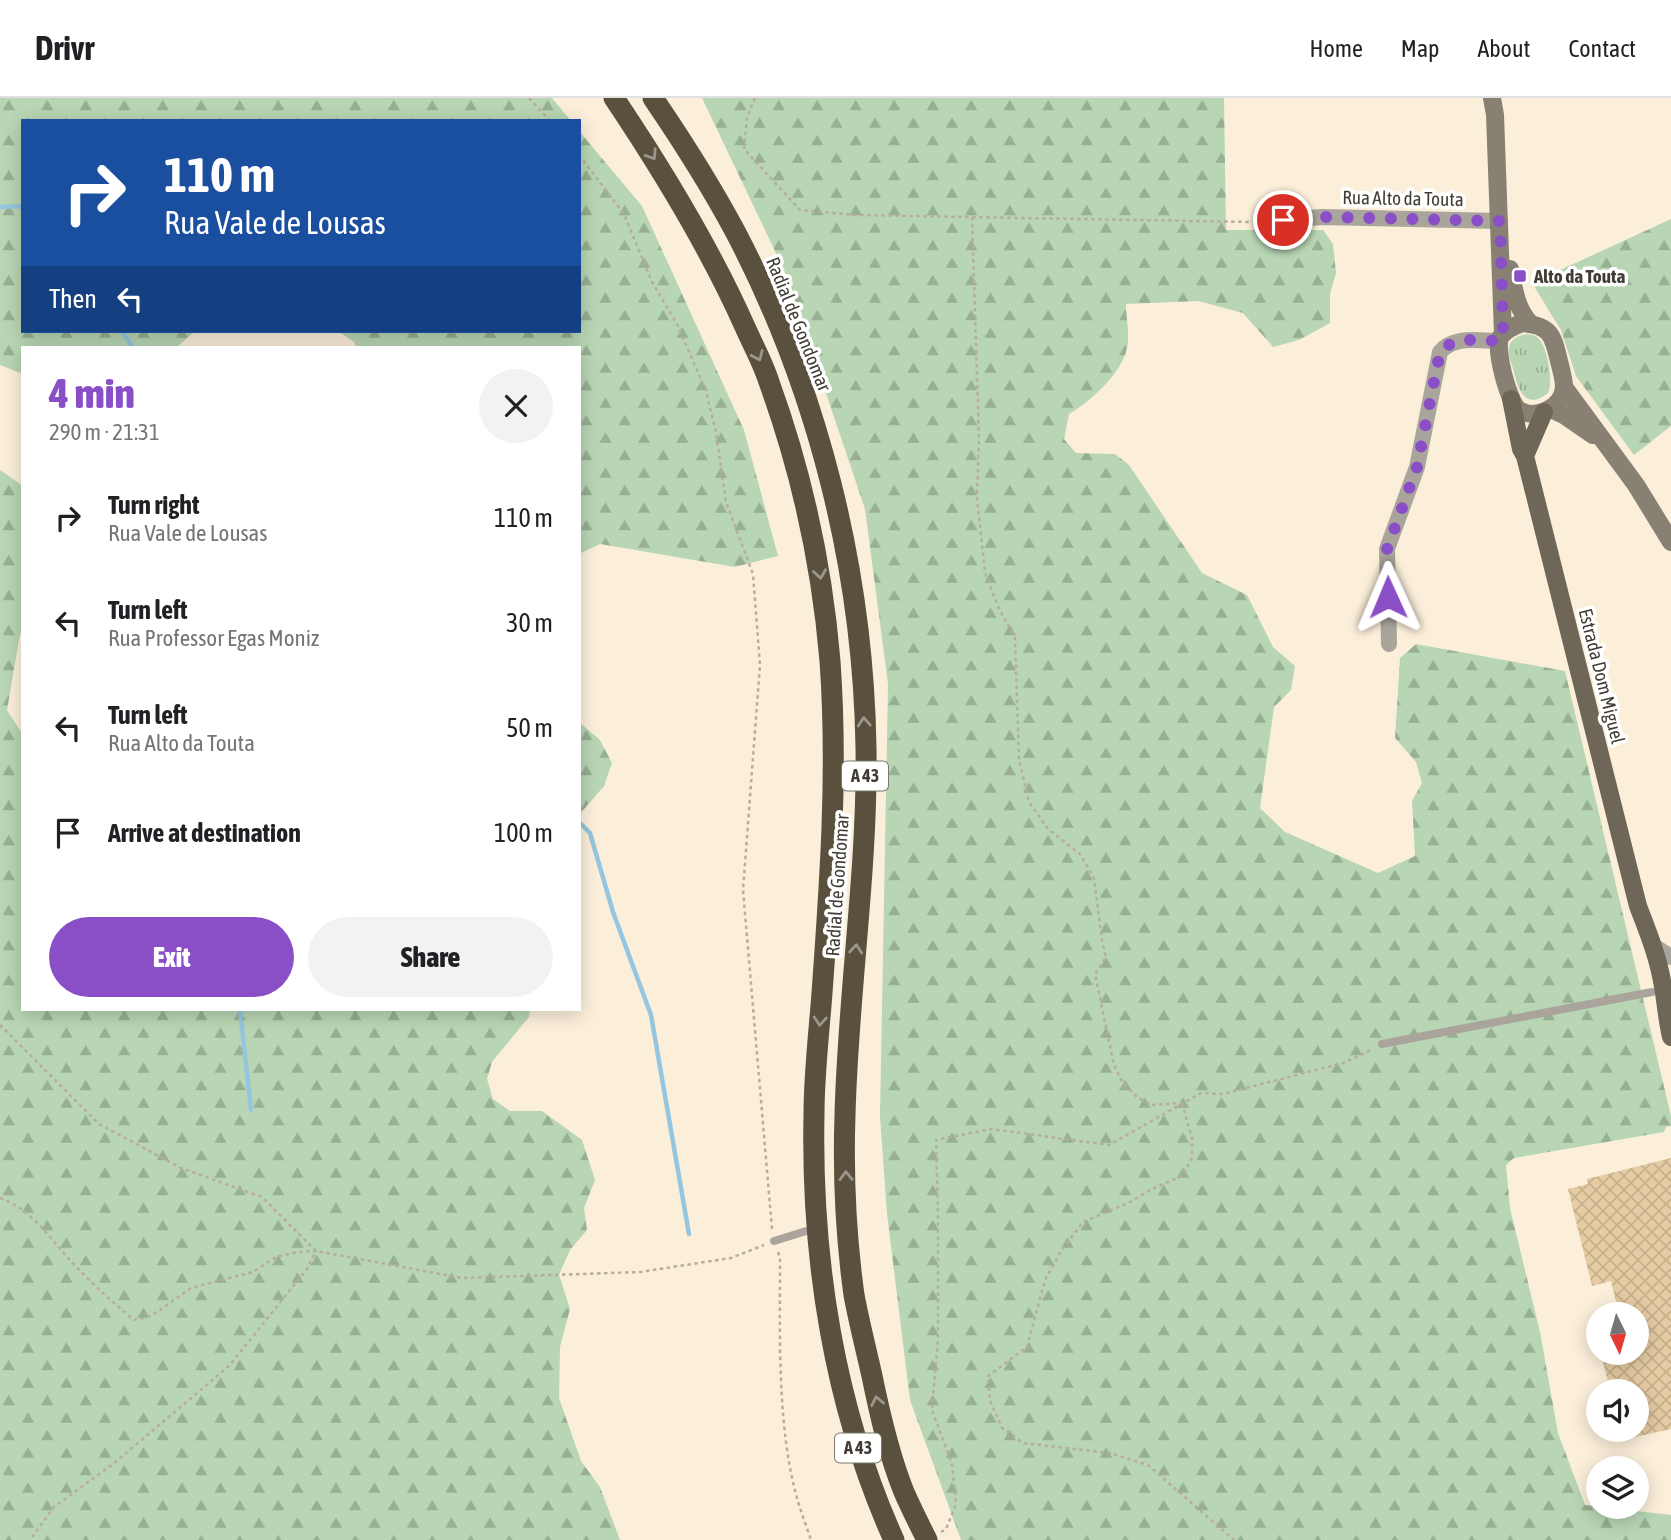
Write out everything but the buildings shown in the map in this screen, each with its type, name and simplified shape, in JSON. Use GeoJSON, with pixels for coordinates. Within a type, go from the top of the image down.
{"type":"FeatureCollection","features":[{"type":"Feature","properties":{"kind":"highway","name":"Radial de Gondomar"},"geometry":{"type":"LineString","coordinates":[[614,98],[655,159],[694,225],[732,298],[768,379],[803,486],[820,571],[830,662],[834,769],[831,861],[814,1112],[816,1228],[851,1427],[876,1501],[894,1540]]}},
{"type":"Feature","properties":{"kind":"highway","name":"Radial de Gondomar"},"geometry":{"type":"LineString","coordinates":[[653,98],[694,159],[736,233],[765,293],[815,425],[835,497],[855,607],[866,744],[863,864],[845,1117],[848,1228],[855,1296],[881,1418],[903,1490],[930,1537]]}},
{"type":"Feature","properties":{"kind":"main road"},"geometry":{"type":"LineString","coordinates":[[1492,98],[1500,221],[1499,354],[1511,399],[1519,410],[1530,414],[1548,410],[1564,415],[1610,448]]}},
{"type":"Feature","properties":{"kind":"main road"},"geometry":{"type":"LineString","coordinates":[[1500,221],[1518,306],[1531,324]]}},
{"type":"Feature","properties":{"kind":"main road"},"geometry":{"type":"LineString","coordinates":[[1501,337],[1522,323],[1544,328],[1553,337],[1564,387],[1636,485],[1671,542]]}},
{"type":"Feature","properties":{"kind":"main road"},"geometry":{"type":"LineString","coordinates":[[1525,456],[1548,410],[1562,396],[1564,387]]}},
{"type":"Feature","properties":{"kind":"main road","name":"Estrada Dom Miguel"},"geometry":{"type":"LineString","coordinates":[[1511,399],[1521,449],[1525,456],[1638,906],[1652,945],[1658,989]]}},
{"type":"Feature","properties":{"kind":"main road","name":"Estrada Dom Miguel"},"geometry":{"type":"LineString","coordinates":[[1638,906],[1642,945],[1665,1010],[1671,1037]]}},
{"type":"Feature","properties":{"kind":"street","name":"Rua Alto da Touta"},"geometry":{"type":"LineString","coordinates":[[1264,222],[1322,217],[1500,221]]}},
{"type":"Feature","properties":{"kind":"street"},"geometry":{"type":"LineString","coordinates":[[1389,644],[1387,549],[1417,467],[1440,352],[1446,345],[1457,341],[1501,337]]}},
{"type":"Feature","properties":{"kind":"street"},"geometry":{"type":"LineString","coordinates":[[1652,945],[1671,957]]}},
{"type":"Feature","properties":{"kind":"street"},"geometry":{"type":"LineString","coordinates":[[1658,989],[1671,967]]}},
{"type":"Feature","properties":{"kind":"lane"},"geometry":{"type":"LineString","coordinates":[[1382,1044],[1658,989]]}},
{"type":"Feature","properties":{"kind":"lane"},"geometry":{"type":"LineString","coordinates":[[774,1241],[816,1228]]}},
{"type":"Feature","properties":{"kind":"path"},"geometry":{"type":"LineString","coordinates":[[529,98],[548,119]]}},
{"type":"Feature","properties":{"kind":"path"},"geometry":{"type":"LineString","coordinates":[[755,98],[747,117],[744,149],[800,210],[856,215],[1264,222]]}},
{"type":"Feature","properties":{"kind":"path"},"geometry":{"type":"LineString","coordinates":[[581,158],[625,214],[652,282],[678,326],[706,391],[716,432],[726,502],[753,574],[760,665],[743,890],[766,1179],[774,1241],[780,1258],[780,1332],[785,1425],[796,1493],[811,1540]]}},
{"type":"Feature","properties":{"kind":"path"},"geometry":{"type":"LineString","coordinates":[[972,217],[979,439],[976,497],[985,573],[999,609],[1015,638],[1019,759],[1029,802],[1048,829],[1080,853],[1094,878],[1106,957],[1095,974],[1114,1065],[1122,1083],[1137,1097],[1152,1105],[1182,1103]]}},
{"type":"Feature","properties":{"kind":"path"},"geometry":{"type":"LineString","coordinates":[[0,1025],[99,1124],[181,1168],[262,1197],[316,1251]]}},
{"type":"Feature","properties":{"kind":"path"},"geometry":{"type":"LineString","coordinates":[[930,1537],[946,1529],[956,1504],[952,1464],[932,1410],[938,1338],[939,1216],[936,1140],[991,1129],[1109,1145],[1201,1093],[1223,1094],[1343,1063],[1382,1044]]}},
{"type":"Feature","properties":{"kind":"path"},"geometry":{"type":"LineString","coordinates":[[1182,1103],[1192,1138],[1192,1158],[1182,1176],[1083,1222],[1061,1251],[1045,1280],[1027,1347],[988,1376],[990,1401],[1002,1428],[1023,1443],[1110,1453],[1148,1465],[1234,1540]]}},
{"type":"Feature","properties":{"kind":"path"},"geometry":{"type":"LineString","coordinates":[[0,1198],[13,1203],[33,1218],[94,1284],[134,1320],[148,1317],[191,1288],[253,1272],[276,1257],[297,1252],[316,1251],[462,1278],[640,1272],[731,1258],[774,1241]]}},
{"type":"Feature","properties":{"kind":"path"},"geometry":{"type":"LineString","coordinates":[[30,1540],[54,1507],[113,1464],[229,1366],[307,1269],[316,1251]]}},
{"type":"Feature","properties":{"kind":"green space"},"geometry":{"type":"Polygon","coordinates":[[[0,98],[552,98],[569,119],[21,119],[21,333],[193,333],[178,346],[21,346],[21,373],[0,365],[0,98]]]}},
{"type":"Feature","properties":{"kind":"green space"},"geometry":{"type":"Polygon","coordinates":[[[702,98],[1224,98],[1226,230],[1323,230],[1333,244],[1336,273],[1330,294],[1330,323],[1299,340],[1273,347],[1243,313],[1198,301],[1126,304],[1128,337],[1124,358],[1104,386],[1069,414],[1064,439],[1076,453],[1115,454],[1129,465],[1202,573],[1247,595],[1273,647],[1295,666],[1291,690],[1274,707],[1260,808],[1285,832],[1378,873],[1415,856],[1412,801],[1422,783],[1416,762],[1395,738],[1400,658],[1416,644],[1565,671],[1671,1116],[1671,1126],[1666,1127],[1664,1132],[1514,1158],[1506,1165],[1510,1208],[1540,1332],[1558,1433],[1586,1505],[1586,1519],[1649,1519],[1649,1512],[1671,1515],[1671,1540],[961,1540],[910,1400],[887,1214],[880,1117],[888,684],[865,509],[785,272],[702,98]]]}},
{"type":"Feature","properties":{"kind":"green space"},"geometry":{"type":"Polygon","coordinates":[[[581,133],[642,206],[744,430],[778,556],[735,567],[600,544],[581,553],[581,346],[356,346],[341,333],[581,333],[581,133]]]}},
{"type":"Feature","properties":{"kind":"green space"},"geometry":{"type":"Polygon","coordinates":[[[1671,219],[1671,426],[1634,455],[1576,376],[1561,330],[1532,283],[1671,219]]]}},
{"type":"Feature","properties":{"kind":"green space"},"geometry":{"type":"Polygon","coordinates":[[[1527,334],[1536,336],[1541,342],[1550,373],[1548,393],[1533,400],[1523,395],[1508,352],[1512,341],[1527,334]]]}},
{"type":"Feature","properties":{"kind":"green space"},"geometry":{"type":"Polygon","coordinates":[[[0,470],[21,485],[21,633],[7,710],[21,732],[21,1011],[530,1011],[529,1017],[492,1062],[487,1079],[493,1099],[510,1111],[542,1111],[582,1140],[595,1180],[584,1208],[587,1230],[570,1250],[559,1275],[570,1309],[560,1347],[559,1398],[581,1461],[600,1487],[620,1540],[0,1540],[0,470]]]}},
{"type":"Feature","properties":{"kind":"green space"},"geometry":{"type":"Polygon","coordinates":[[[581,724],[600,740],[612,763],[604,786],[581,813],[581,724]]]}},
{"type":"Feature","properties":{"kind":"waterway"},"geometry":{"type":"LineString","coordinates":[[0,207],[21,207]]}},
{"type":"Feature","properties":{"kind":"waterway"},"geometry":{"type":"LineString","coordinates":[[123,333],[132,346]]}},
{"type":"Feature","properties":{"kind":"waterway"},"geometry":{"type":"LineString","coordinates":[[581,824],[590,833],[613,912],[651,1015],[689,1234]]}},
{"type":"Feature","properties":{"kind":"waterway"},"geometry":{"type":"LineString","coordinates":[[240,1011],[251,1110]]}},
{"type":"Feature","properties":{"kind":"place","name":"Alto da Touta"},"geometry":{"type":"Point","coordinates":[1520,276]}},
{"type":"Feature","properties":{"kind":"route"},"geometry":{"type":"LineString","coordinates":[[1283,220],[1322,217],[1500,221],[1503,334],[1499,341],[1450,343],[1440,352],[1417,467],[1387,549],[1388,597]]}}]}
